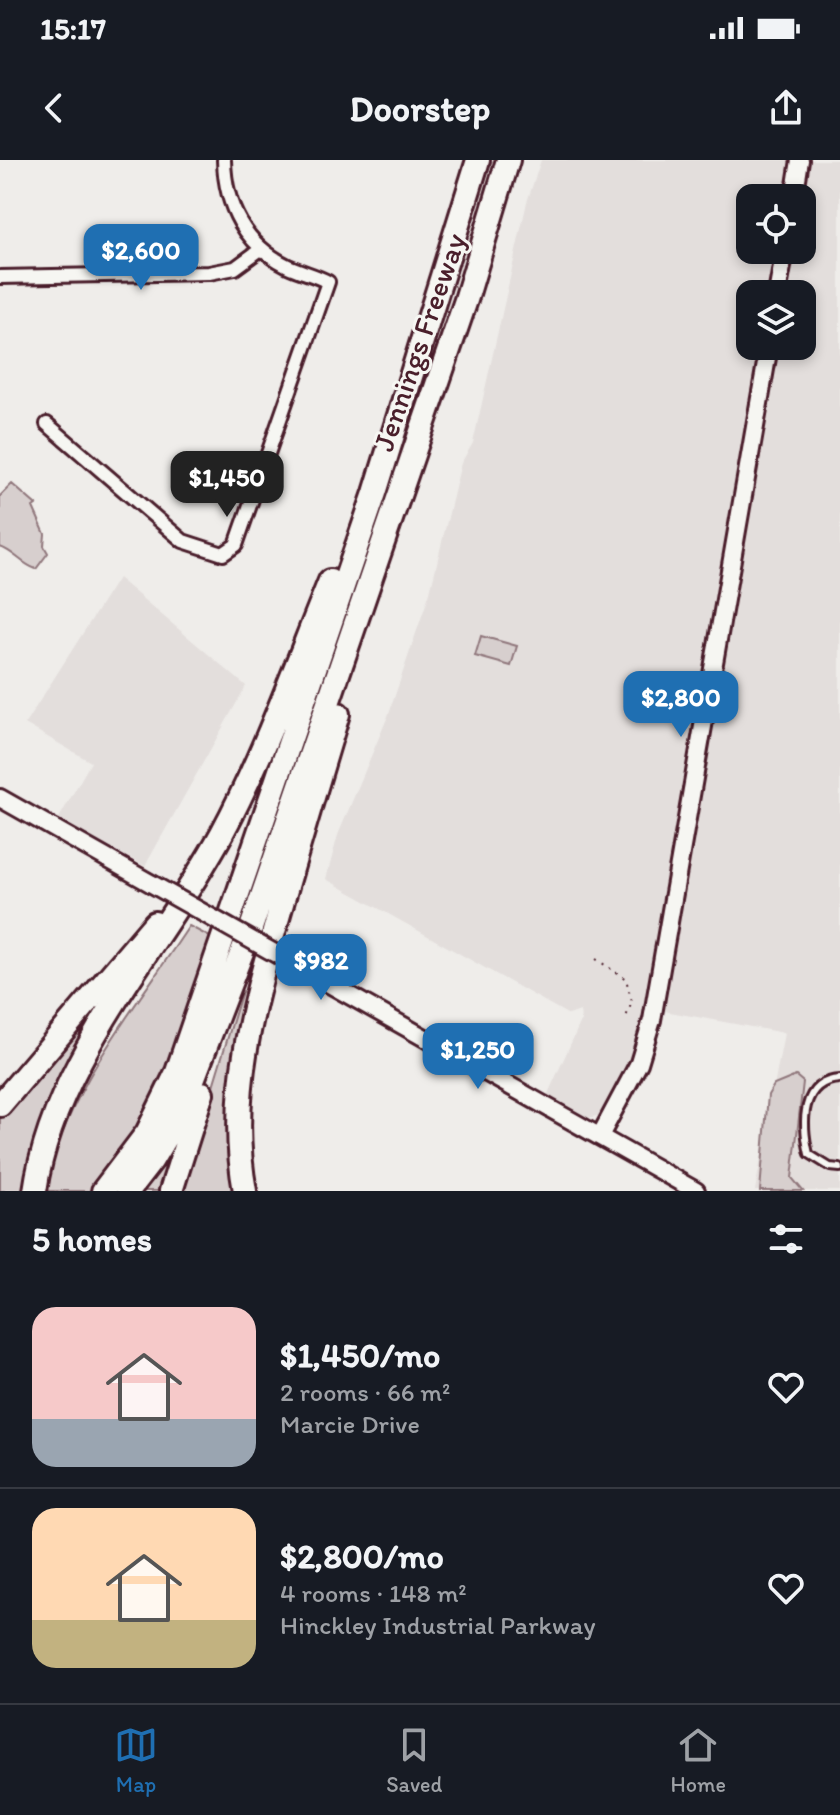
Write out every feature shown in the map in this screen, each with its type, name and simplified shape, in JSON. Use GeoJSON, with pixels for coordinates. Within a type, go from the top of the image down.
{"type":"FeatureCollection","features":[{"type":"Feature","properties":{"kind":"highway","name":"Jennings Freeway"},"geometry":{"type":"LineString","coordinates":[[400,410],[478,160]]}},
{"type":"Feature","properties":{"kind":"highway","name":"Jennings Freeway"},"geometry":{"type":"LineString","coordinates":[[384,543],[466,300],[508,160]]}},
{"type":"Feature","properties":{"kind":"highway"},"geometry":{"type":"LineString","coordinates":[[35,1191],[50,1130],[76,1073],[197,876],[252,766],[400,410]]}},
{"type":"Feature","properties":{"kind":"highway"},"geometry":{"type":"LineString","coordinates":[[103,1191],[147,1133],[177,1072],[400,410]]}},
{"type":"Feature","properties":{"kind":"highway"},"geometry":{"type":"LineString","coordinates":[[128,1191],[152,1160],[181,1111],[250,931],[384,543]]}},
{"type":"Feature","properties":{"kind":"highway"},"geometry":{"type":"LineString","coordinates":[[245,1191],[238,1109],[255,1003],[371,604],[384,543]]}},
{"type":"Feature","properties":{"kind":"highway"},"geometry":{"type":"LineString","coordinates":[[0,1105],[157,920],[194,868],[252,766]]}},
{"type":"Feature","properties":{"kind":"highway"},"geometry":{"type":"LineString","coordinates":[[171,1191],[224,1028],[250,931]]}},
{"type":"Feature","properties":{"kind":"street"},"geometry":{"type":"LineString","coordinates":[[47,424],[183,541],[217,553],[232,550],[328,282],[288,266],[261,249],[232,209],[224,160]]}},
{"type":"Feature","properties":{"kind":"street"},"geometry":{"type":"LineString","coordinates":[[796,184],[800,160]]}},
{"type":"Feature","properties":{"kind":"street"},"geometry":{"type":"LineString","coordinates":[[0,277],[209,273],[235,268],[261,249]]}},
{"type":"Feature","properties":{"kind":"street"},"geometry":{"type":"LineString","coordinates":[[600,1136],[639,1063],[652,1020],[767,360]]}},
{"type":"Feature","properties":{"kind":"street"},"geometry":{"type":"LineString","coordinates":[[0,798],[696,1191]]}},
{"type":"Feature","properties":{"kind":"lane"},"geometry":{"type":"LineString","coordinates":[[840,1079],[829,1079],[815,1087],[806,1105],[804,1135],[809,1154],[830,1167],[840,1168]]}},
{"type":"Feature","properties":{"kind":"path"},"geometry":{"type":"LineString","coordinates":[[596,959],[625,977],[632,1002],[626,1017]]}},
{"type":"Feature","properties":{"kind":"shaded area"},"geometry":{"type":"Polygon","coordinates":[[[541,160],[792,160],[788,184],[736,184],[736,264],[774,264],[772,280],[736,280],[736,360],[759,360],[680,819],[772,360],[816,360],[816,280],[787,280],[789,264],[816,264],[816,184],[806,184],[807,160],[840,160],[840,1191],[755,1191],[784,1033],[648,1008],[635,1055],[603,1115],[587,1118],[547,1096],[581,1021],[580,1011],[569,1015],[326,879],[338,835],[388,716],[430,592],[461,463],[473,443],[527,202],[541,160]]]}},
{"type":"Feature","properties":{"kind":"shaded area"},"geometry":{"type":"Polygon","coordinates":[[[12,484],[36,505],[33,507],[45,534],[44,546],[48,553],[36,569],[0,547],[0,496],[12,484]]]}},
{"type":"Feature","properties":{"kind":"shaded area"},"geometry":{"type":"Polygon","coordinates":[[[118,578],[246,686],[145,866],[58,820],[91,762],[25,724],[118,578]]]}},
{"type":"Feature","properties":{"kind":"shaded area"},"geometry":{"type":"Polygon","coordinates":[[[481,636],[517,646],[511,666],[475,656],[481,636]]]}},
{"type":"Feature","properties":{"kind":"shaded area"},"geometry":{"type":"Polygon","coordinates":[[[189,926],[212,938],[178,1039],[150,1103],[133,1134],[90,1191],[45,1191],[68,1119],[85,1085],[189,926]]]}},
{"type":"Feature","properties":{"kind":"shaded area"},"geometry":{"type":"Polygon","coordinates":[[[127,964],[25,1191],[0,1191],[0,1110],[127,964]]]}},
{"type":"Feature","properties":{"kind":"shaded area"},"geometry":{"type":"Polygon","coordinates":[[[242,991],[247,993],[229,1091],[228,1120],[237,1191],[181,1191],[242,991]]]}},
{"type":"Feature","properties":{"kind":"shaded area"},"geometry":{"type":"Polygon","coordinates":[[[796,1076],[803,1082],[792,1178],[803,1191],[760,1191],[768,1095],[774,1085],[796,1076]]]}},
{"type":"Feature","properties":{"kind":"shaded area"},"geometry":{"type":"Polygon","coordinates":[[[185,1131],[165,1191],[136,1191],[185,1131]]]}}]}
